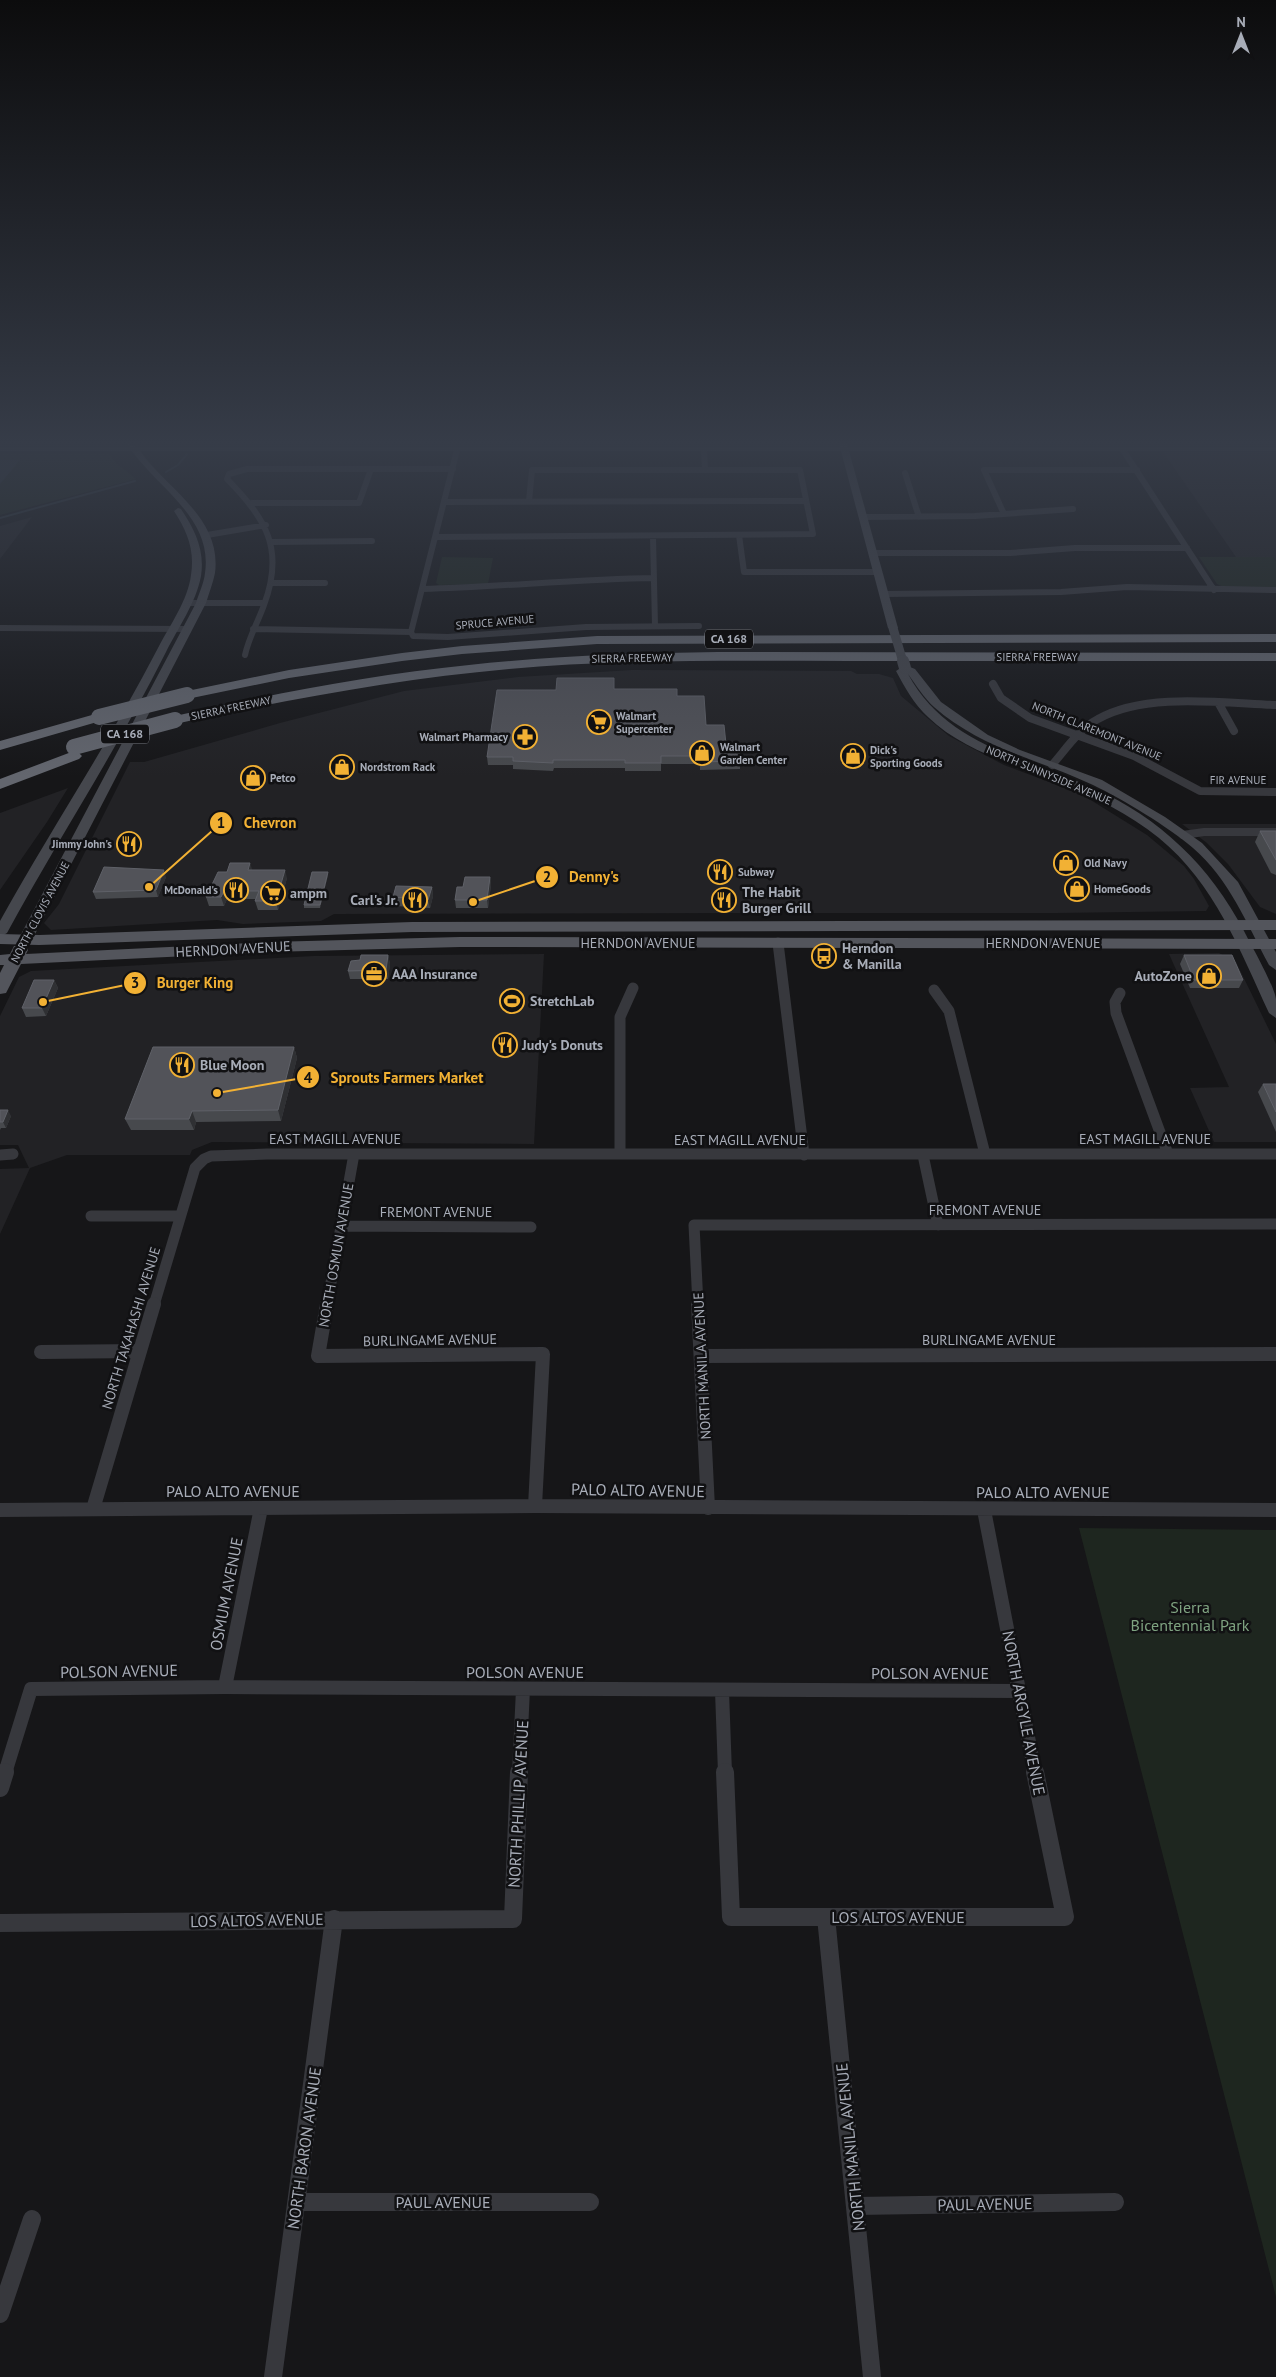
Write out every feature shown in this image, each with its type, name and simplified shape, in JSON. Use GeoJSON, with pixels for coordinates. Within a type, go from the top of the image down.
{"type":"FeatureCollection","features":[{"type":"Feature","properties":{"kind":"highway"},"geometry":{"type":"LineString","coordinates":[[1118,639],[1276,633]]}},
{"type":"Feature","properties":{"kind":"highway","name":"SIERRA FREEWAY"},"geometry":{"type":"LineString","coordinates":[[0,746],[99,717],[187,695],[350,664],[534,644],[660,638],[1276,638]]}},
{"type":"Feature","properties":{"kind":"highway","name":"SIERRA FREEWAY"},"geometry":{"type":"LineString","coordinates":[[74,752],[175,720],[293,695],[362,683],[474,668],[582,660],[816,657],[1276,657]]}},
{"type":"Feature","properties":{"kind":"highway"},"geometry":{"type":"LineString","coordinates":[[0,740],[61,724],[99,717]]}},
{"type":"Feature","properties":{"kind":"highway"},"geometry":{"type":"LineString","coordinates":[[0,769],[74,752]]}},
{"type":"Feature","properties":{"kind":"highway"},"geometry":{"type":"LineString","coordinates":[[0,784],[74,752]]}},
{"type":"Feature","properties":{"kind":"main road","name":"NORTH CLOVIS AVENUE"},"geometry":{"type":"LineString","coordinates":[[0,933],[74,802],[144,686],[186,603],[196,576],[197,555]]}},
{"type":"Feature","properties":{"kind":"main road","name":"NORTH CLOVIS AVENUE"},"geometry":{"type":"LineString","coordinates":[[0,989],[7,960],[25,940],[68,861],[201,603],[212,555]]}},
{"type":"Feature","properties":{"kind":"main road","name":"NORTH SUNNYSIDE AVENUE"},"geometry":{"type":"LineString","coordinates":[[874,555],[905,668],[911,671],[937,704],[984,737],[1098,783],[1183,835],[1206,854],[1226,875],[1256,925],[1270,944],[1276,965]]}},
{"type":"Feature","properties":{"kind":"main road","name":"NORTH SUNNYSIDE AVENUE"},"geometry":{"type":"LineString","coordinates":[[905,668],[900,671],[907,688],[921,704],[944,724],[1006,759],[1072,783],[1118,806],[1174,845],[1209,882],[1233,925],[1276,1012]]}},
{"type":"Feature","properties":{"kind":"main road"},"geometry":{"type":"LineString","coordinates":[[907,688],[916,691],[953,724],[984,737]]}},
{"type":"Feature","properties":{"kind":"main road"},"geometry":{"type":"LineString","coordinates":[[944,724],[1025,762],[1042,767],[1052,766]]}},
{"type":"Feature","properties":{"kind":"main road"},"geometry":{"type":"LineString","coordinates":[[102,795],[95,792],[94,789],[111,758],[114,734]]}},
{"type":"Feature","properties":{"kind":"main road"},"geometry":{"type":"LineString","coordinates":[[1072,783],[1104,793],[1129,806],[1168,832],[1183,835]]}},
{"type":"Feature","properties":{"kind":"main road"},"geometry":{"type":"LineString","coordinates":[[68,861],[71,832],[84,807],[83,804],[74,802]]}},
{"type":"Feature","properties":{"kind":"main road","name":"HERNDON AVENUE"},"geometry":{"type":"LineString","coordinates":[[0,939],[25,940],[345,929],[490,927],[968,928],[1276,925]]}},
{"type":"Feature","properties":{"kind":"main road"},"geometry":{"type":"LineString","coordinates":[[339,945],[352,936],[445,934],[490,927]]}},
{"type":"Feature","properties":{"kind":"main road"},"geometry":{"type":"LineString","coordinates":[[584,942],[632,935],[763,935],[774,934],[782,927]]}},
{"type":"Feature","properties":{"kind":"main road"},"geometry":{"type":"LineString","coordinates":[[778,943],[781,936],[787,935],[919,935],[968,928]]}},
{"type":"Feature","properties":{"kind":"main road"},"geometry":{"type":"LineString","coordinates":[[173,952],[240,940],[322,937],[345,929]]}},
{"type":"Feature","properties":{"kind":"main road","name":"HERNDON AVENUE"},"geometry":{"type":"LineString","coordinates":[[7,960],[339,945],[584,942],[1270,944]]}},
{"type":"Feature","properties":{"kind":"street"},"geometry":{"type":"LineString","coordinates":[[245,655],[271,583],[272,555]]}},
{"type":"Feature","properties":{"kind":"street"},"geometry":{"type":"LineString","coordinates":[[412,634],[432,555]]}},
{"type":"Feature","properties":{"kind":"street"},"geometry":{"type":"LineString","coordinates":[[653,555],[654,626]]}},
{"type":"Feature","properties":{"kind":"street"},"geometry":{"type":"LineString","coordinates":[[742,555],[744,572],[878,572]]}},
{"type":"Feature","properties":{"kind":"street"},"geometry":{"type":"LineString","coordinates":[[1191,555],[1214,590]]}},
{"type":"Feature","properties":{"kind":"street"},"geometry":{"type":"LineString","coordinates":[[423,589],[492,587],[578,579],[654,578]]}},
{"type":"Feature","properties":{"kind":"street"},"geometry":{"type":"LineString","coordinates":[[271,583],[326,583]]}},
{"type":"Feature","properties":{"kind":"street"},"geometry":{"type":"LineString","coordinates":[[884,594],[1061,592],[1127,587],[1276,590]]}},
{"type":"Feature","properties":{"kind":"street"},"geometry":{"type":"LineString","coordinates":[[186,603],[264,603]]}},
{"type":"Feature","properties":{"kind":"street","name":"SPRUCE AVENUE"},"geometry":{"type":"LineString","coordinates":[[254,629],[412,634],[448,637],[586,627],[699,626]]}},
{"type":"Feature","properties":{"kind":"street"},"geometry":{"type":"LineString","coordinates":[[0,628],[187,628]]}},
{"type":"Feature","properties":{"kind":"street","name":"NORTH CLAREMONT AVENUE"},"geometry":{"type":"LineString","coordinates":[[993,684],[1001,698],[1030,718],[1148,763],[1200,792]]}},
{"type":"Feature","properties":{"kind":"street"},"geometry":{"type":"LineString","coordinates":[[1219,704],[1234,731]]}},
{"type":"Feature","properties":{"kind":"street"},"geometry":{"type":"LineString","coordinates":[[1052,766],[1078,737],[1099,718],[1115,712],[1154,705],[1276,705]]}},
{"type":"Feature","properties":{"kind":"street","name":"FIR AVENUE"},"geometry":{"type":"LineString","coordinates":[[1200,792],[1276,792]]}},
{"type":"Feature","properties":{"kind":"street"},"geometry":{"type":"LineString","coordinates":[[1183,835],[1204,832],[1276,832]]}},
{"type":"Feature","properties":{"kind":"street"},"geometry":{"type":"LineString","coordinates":[[778,943],[804,1155]]}},
{"type":"Feature","properties":{"kind":"street"},"geometry":{"type":"LineString","coordinates":[[620,1154],[620,1017],[633,988]]}},
{"type":"Feature","properties":{"kind":"street"},"geometry":{"type":"LineString","coordinates":[[934,990],[949,1011],[985,1154]]}},
{"type":"Feature","properties":{"kind":"street"},"geometry":{"type":"LineString","coordinates":[[1120,993],[1115,1002],[1116,1014],[1168,1154]]}},
{"type":"Feature","properties":{"kind":"street"},"geometry":{"type":"LineString","coordinates":[[0,1154],[13,1154]]}},
{"type":"Feature","properties":{"kind":"street","name":"EAST MAGILL AVENUE"},"geometry":{"type":"LineString","coordinates":[[204,1159],[218,1155],[354,1154],[1276,1154]]}},
{"type":"Feature","properties":{"kind":"street","name":"NORTH OSMUN AVENUE"},"geometry":{"type":"LineString","coordinates":[[318,1356],[354,1154]]}},
{"type":"Feature","properties":{"kind":"street"},"geometry":{"type":"LineString","coordinates":[[923,1155],[938,1225]]}},
{"type":"Feature","properties":{"kind":"street","name":"NORTH TAKAHASHI AVENUE"},"geometry":{"type":"LineString","coordinates":[[93,1509],[195,1168],[204,1159]]}},
{"type":"Feature","properties":{"kind":"street"},"geometry":{"type":"LineString","coordinates":[[91,1216],[180,1216]]}},
{"type":"Feature","properties":{"kind":"street","name":"FREMONT AVENUE"},"geometry":{"type":"LineString","coordinates":[[694,1225],[1276,1224]]}},
{"type":"Feature","properties":{"kind":"street","name":"NORTH MANILA AVENUE"},"geometry":{"type":"LineString","coordinates":[[694,1225],[702,1356],[708,1508]]}},
{"type":"Feature","properties":{"kind":"street","name":"FREMONT AVENUE"},"geometry":{"type":"LineString","coordinates":[[341,1226],[531,1227]]}},
{"type":"Feature","properties":{"kind":"street"},"geometry":{"type":"LineString","coordinates":[[41,1352],[139,1351]]}},
{"type":"Feature","properties":{"kind":"street","name":"BURLINGAME AVENUE"},"geometry":{"type":"LineString","coordinates":[[318,1356],[543,1354],[535,1506]]}},
{"type":"Feature","properties":{"kind":"street","name":"BURLINGAME AVENUE"},"geometry":{"type":"LineString","coordinates":[[702,1356],[1276,1354]]}},
{"type":"Feature","properties":{"kind":"street","name":"PALO ALTO AVENUE"},"geometry":{"type":"LineString","coordinates":[[0,1510],[535,1506],[984,1510],[1276,1510]]}},
{"type":"Feature","properties":{"kind":"street","name":"OSMUM AVENUE"},"geometry":{"type":"LineString","coordinates":[[225,1687],[261,1508]]}},
{"type":"Feature","properties":{"kind":"street","name":"NORTH ARGYLE AVENUE"},"geometry":{"type":"LineString","coordinates":[[984,1510],[1018,1691],[1066,1916]]}},
{"type":"Feature","properties":{"kind":"street","name":"POLSON AVENUE"},"geometry":{"type":"LineString","coordinates":[[0,1788],[31,1689],[225,1687],[1018,1691]]}},
{"type":"Feature","properties":{"kind":"street","name":"NORTH PHILLIP AVENUE"},"geometry":{"type":"LineString","coordinates":[[513,1919],[523,1689]]}},
{"type":"Feature","properties":{"kind":"street","name":"LOS ALTOS AVENUE"},"geometry":{"type":"LineString","coordinates":[[722,1691],[731,1916],[1066,1916]]}},
{"type":"Feature","properties":{"kind":"street","name":"NORTH MANILA AVENUE"},"geometry":{"type":"LineString","coordinates":[[826,1916],[872,2377]]}},
{"type":"Feature","properties":{"kind":"street","name":"NORTH BARON AVENUE"},"geometry":{"type":"LineString","coordinates":[[273,2377],[334,1919]]}},
{"type":"Feature","properties":{"kind":"street","name":"LOS ALTOS AVENUE"},"geometry":{"type":"LineString","coordinates":[[0,1923],[513,1919]]}},
{"type":"Feature","properties":{"kind":"street","name":"PAUL AVENUE"},"geometry":{"type":"LineString","coordinates":[[297,2202],[590,2202]]}},
{"type":"Feature","properties":{"kind":"street","name":"PAUL AVENUE"},"geometry":{"type":"LineString","coordinates":[[856,2206],[1115,2202]]}},
{"type":"Feature","properties":{"kind":"street"},"geometry":{"type":"LineString","coordinates":[[0,2314],[32,2218]]}},
{"type":"Feature","properties":{"kind":"shaded area"},"geometry":{"type":"Polygon","coordinates":[[[1235,555],[1276,555],[1276,561],[1273,557],[1236,557],[1235,555]]]}},
{"type":"Feature","properties":{"kind":"shaded area"},"geometry":{"type":"Polygon","coordinates":[[[632,670],[851,671],[857,674],[879,674],[893,678],[901,696],[949,736],[1004,765],[1081,794],[1147,835],[1184,866],[1194,879],[1209,906],[1206,911],[1055,913],[798,913],[792,909],[757,909],[754,913],[334,914],[321,921],[243,924],[217,920],[51,930],[44,923],[59,904],[130,762],[144,762],[280,723],[404,691],[518,677],[632,670]]]}},
{"type":"Feature","properties":{"kind":"shaded area"},"geometry":{"type":"Polygon","coordinates":[[[68,788],[47,822],[0,890],[0,813],[68,788]]]}},
{"type":"Feature","properties":{"kind":"shaded area"},"geometry":{"type":"Polygon","coordinates":[[[1182,824],[1276,824],[1276,914],[1260,907],[1228,864],[1207,843],[1182,824]]]}},
{"type":"Feature","properties":{"kind":"shaded area"},"geometry":{"type":"Polygon","coordinates":[[[1219,953],[1236,962],[1276,1044],[1276,1142],[1214,1142],[1190,1088],[1229,1087],[1169,954],[1219,953]]]}},
{"type":"Feature","properties":{"kind":"shaded area"},"geometry":{"type":"Polygon","coordinates":[[[544,954],[534,1144],[212,1142],[192,1150],[190,1155],[67,1155],[30,1168],[0,1234],[0,1169],[29,1168],[18,1145],[0,1145],[0,1016],[19,977],[31,971],[314,956],[544,954]]]}},
{"type":"Feature","properties":{"kind":"green space"},"geometry":{"type":"Polygon","coordinates":[[[442,557],[493,558],[488,584],[439,585],[436,583],[442,557]]]}},
{"type":"Feature","properties":{"kind":"green space"},"geometry":{"type":"Polygon","coordinates":[[[1199,557],[1273,557],[1276,561],[1276,587],[1223,587],[1217,584],[1199,557]]]}},
{"type":"Feature","properties":{"kind":"green space","name":"Sierra Bicentennial Park"},"geometry":{"type":"Polygon","coordinates":[[[1079,1528],[1276,1530],[1276,2297],[1079,1528]]]}},
{"type":"Feature","properties":{"kind":"building","name":"Walmart Supercenter"},"geometry":{"type":"Polygon","coordinates":[[[557,678],[614,678],[614,689],[677,689],[677,696],[704,696],[706,725],[724,725],[726,744],[739,744],[740,761],[700,762],[700,756],[661,756],[661,763],[625,763],[625,760],[553,760],[553,763],[513,761],[513,757],[487,757],[497,690],[556,690],[557,678]]]}},
{"type":"Feature","properties":{"kind":"building"},"geometry":{"type":"Polygon","coordinates":[[[1260,831],[1276,831],[1276,860],[1260,831]]]}},
{"type":"Feature","properties":{"kind":"building"},"geometry":{"type":"Polygon","coordinates":[[[230,863],[250,863],[248,870],[285,870],[276,901],[255,901],[259,891],[224,891],[221,897],[206,897],[218,872],[227,872],[230,863]]]}},
{"type":"Feature","properties":{"kind":"building"},"geometry":{"type":"Polygon","coordinates":[[[104,867],[164,870],[156,890],[93,892],[104,867]]]}},
{"type":"Feature","properties":{"kind":"building"},"geometry":{"type":"Polygon","coordinates":[[[312,872],[328,872],[320,905],[304,905],[312,872]]]}},
{"type":"Feature","properties":{"kind":"building"},"geometry":{"type":"Polygon","coordinates":[[[465,877],[490,877],[487,900],[455,900],[457,887],[463,887],[465,877]]]}},
{"type":"Feature","properties":{"kind":"building"},"geometry":{"type":"Polygon","coordinates":[[[396,886],[432,887],[428,900],[393,897],[396,886]]]}},
{"type":"Feature","properties":{"kind":"building"},"geometry":{"type":"Polygon","coordinates":[[[361,955],[388,955],[386,970],[348,971],[351,961],[360,960],[361,955]]]}},
{"type":"Feature","properties":{"kind":"building"},"geometry":{"type":"Polygon","coordinates":[[[1184,955],[1232,955],[1243,980],[1194,980],[1184,955]]]}},
{"type":"Feature","properties":{"kind":"building"},"geometry":{"type":"Polygon","coordinates":[[[34,980],[54,980],[42,1008],[22,1008],[34,980]]]}},
{"type":"Feature","properties":{"kind":"building"},"geometry":{"type":"Polygon","coordinates":[[[153,1047],[294,1047],[278,1110],[192,1111],[189,1119],[125,1119],[153,1047]]]}},
{"type":"Feature","properties":{"kind":"building"},"geometry":{"type":"Polygon","coordinates":[[[1263,1084],[1276,1084],[1276,1112],[1263,1084]]]}},
{"type":"Feature","properties":{"kind":"building"},"geometry":{"type":"Polygon","coordinates":[[[0,1110],[8,1110],[3,1122],[0,1122],[0,1110]]]}},
{"type":"Feature","properties":{"kind":"place","name":"Walmart Supercenter"},"geometry":{"type":"Point","coordinates":[599,722]}},
{"type":"Feature","properties":{"kind":"place","name":"Walmart Pharmacy"},"geometry":{"type":"Point","coordinates":[525,737]}},
{"type":"Feature","properties":{"kind":"place","name":"Walmart Garden Center"},"geometry":{"type":"Point","coordinates":[702,753]}},
{"type":"Feature","properties":{"kind":"place","name":"Dick's Sporting Goods"},"geometry":{"type":"Point","coordinates":[853,756]}},
{"type":"Feature","properties":{"kind":"place","name":"Nordstrom Rack"},"geometry":{"type":"Point","coordinates":[342,767]}},
{"type":"Feature","properties":{"kind":"place","name":"Petco"},"geometry":{"type":"Point","coordinates":[253,778]}},
{"type":"Feature","properties":{"kind":"place","name":"Jimmy John's"},"geometry":{"type":"Point","coordinates":[129,844]}},
{"type":"Feature","properties":{"kind":"place","name":"Old Navy"},"geometry":{"type":"Point","coordinates":[1066,863]}},
{"type":"Feature","properties":{"kind":"place","name":"Subway"},"geometry":{"type":"Point","coordinates":[720,872]}},
{"type":"Feature","properties":{"kind":"place","name":"Chevron"},"geometry":{"type":"Point","coordinates":[149,887]}},
{"type":"Feature","properties":{"kind":"place","name":"HomeGoods"},"geometry":{"type":"Point","coordinates":[1077,889]}},
{"type":"Feature","properties":{"kind":"place","name":"McDonald's"},"geometry":{"type":"Point","coordinates":[236,890]}},
{"type":"Feature","properties":{"kind":"place","name":"ampm"},"geometry":{"type":"Point","coordinates":[273,893]}},
{"type":"Feature","properties":{"kind":"place","name":"Carl's Jr."},"geometry":{"type":"Point","coordinates":[415,900]}},
{"type":"Feature","properties":{"kind":"place","name":"The Habit Burger Grill"},"geometry":{"type":"Point","coordinates":[724,900]}},
{"type":"Feature","properties":{"kind":"place","name":"Denny's"},"geometry":{"type":"Point","coordinates":[473,902]}},
{"type":"Feature","properties":{"kind":"place","name":"Herndon & Manilla"},"geometry":{"type":"Point","coordinates":[824,956]}},
{"type":"Feature","properties":{"kind":"place","name":"AAA Insurance"},"geometry":{"type":"Point","coordinates":[374,974]}},
{"type":"Feature","properties":{"kind":"place","name":"AutoZone"},"geometry":{"type":"Point","coordinates":[1209,976]}},
{"type":"Feature","properties":{"kind":"place","name":"StretchLab"},"geometry":{"type":"Point","coordinates":[512,1001]}},
{"type":"Feature","properties":{"kind":"place","name":"Burger King"},"geometry":{"type":"Point","coordinates":[43,1002]}},
{"type":"Feature","properties":{"kind":"place","name":"Judy's Donuts"},"geometry":{"type":"Point","coordinates":[505,1045]}},
{"type":"Feature","properties":{"kind":"place","name":"Blue Moon"},"geometry":{"type":"Point","coordinates":[182,1065]}},
{"type":"Feature","properties":{"kind":"place","name":"Sprouts Farmers Market"},"geometry":{"type":"Point","coordinates":[217,1093]}}]}
